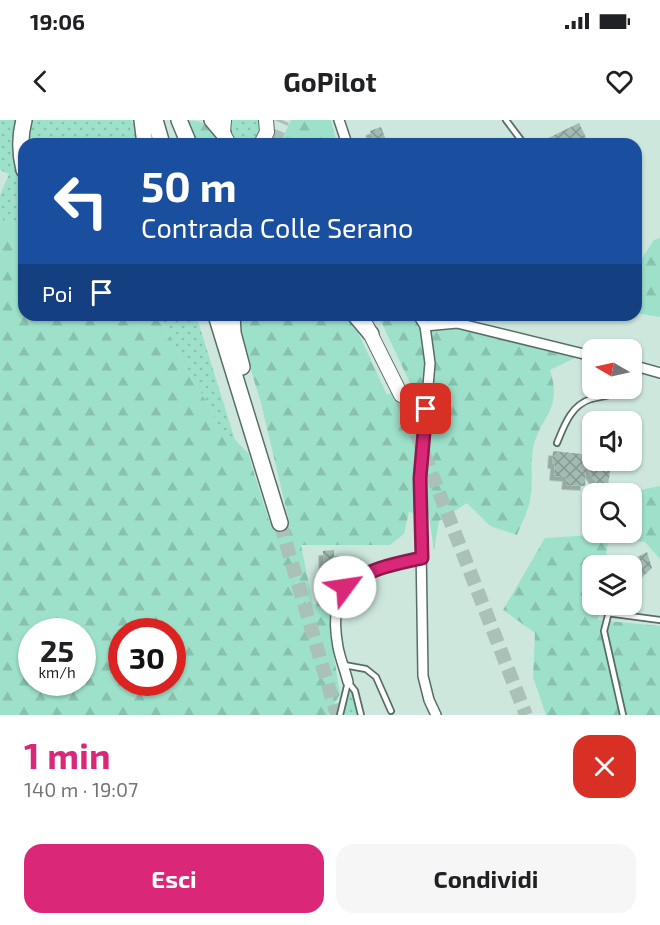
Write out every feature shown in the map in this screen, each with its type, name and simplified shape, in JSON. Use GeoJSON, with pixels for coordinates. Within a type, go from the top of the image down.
{"type":"FeatureCollection","features":[{"type":"Feature","properties":{"kind":"main road"},"geometry":{"type":"LineString","coordinates":[[22,138],[24,120]]}},
{"type":"Feature","properties":{"kind":"main road"},"geometry":{"type":"LineString","coordinates":[[155,120],[160,138]]}},
{"type":"Feature","properties":{"kind":"main road"},"geometry":{"type":"LineString","coordinates":[[179,120],[186,138]]}},
{"type":"Feature","properties":{"kind":"main road"},"geometry":{"type":"LineString","coordinates":[[212,120],[225,132]]}},
{"type":"Feature","properties":{"kind":"main road"},"geometry":{"type":"LineString","coordinates":[[208,321],[235,376]]}},
{"type":"Feature","properties":{"kind":"main road"},"geometry":{"type":"LineString","coordinates":[[218,321],[280,523]]}},
{"type":"Feature","properties":{"kind":"main road"},"geometry":{"type":"LineString","coordinates":[[233,321],[248,388],[255,441]]}},
{"type":"Feature","properties":{"kind":"main road"},"geometry":{"type":"LineString","coordinates":[[360,321],[371,334]]}},
{"type":"Feature","properties":{"kind":"main road"},"geometry":{"type":"LineString","coordinates":[[366,321],[401,395]]}},
{"type":"Feature","properties":{"kind":"street"},"geometry":{"type":"LineString","coordinates":[[339,120],[345,138]]}},
{"type":"Feature","properties":{"kind":"street"},"geometry":{"type":"LineString","coordinates":[[422,321],[425,326],[430,363],[420,478],[423,676],[429,700],[436,715]]}},
{"type":"Feature","properties":{"kind":"street"},"geometry":{"type":"LineString","coordinates":[[425,326],[457,323],[582,354]]}},
{"type":"Feature","properties":{"kind":"street"},"geometry":{"type":"LineString","coordinates":[[642,369],[660,373]]}},
{"type":"Feature","properties":{"kind":"street"},"geometry":{"type":"LineString","coordinates":[[348,682],[338,647],[336,621],[337,605],[345,587],[357,577],[384,567],[422,558]]}},
{"type":"Feature","properties":{"kind":"lane"},"geometry":{"type":"LineString","coordinates":[[506,120],[520,138]]}},
{"type":"Feature","properties":{"kind":"lane"},"geometry":{"type":"LineString","coordinates":[[557,443],[569,415],[592,399]]}},
{"type":"Feature","properties":{"kind":"lane"},"geometry":{"type":"LineString","coordinates":[[607,615],[604,631],[623,715]]}},
{"type":"Feature","properties":{"kind":"lane"},"geometry":{"type":"LineString","coordinates":[[622,615],[660,620]]}},
{"type":"Feature","properties":{"kind":"lane"},"geometry":{"type":"LineString","coordinates":[[344,665],[366,669],[376,677],[391,711]]}},
{"type":"Feature","properties":{"kind":"lane"},"geometry":{"type":"LineString","coordinates":[[340,715],[348,682]]}},
{"type":"Feature","properties":{"kind":"lane"},"geometry":{"type":"LineString","coordinates":[[348,682],[355,691],[361,715]]}},
{"type":"Feature","properties":{"kind":"green space"},"geometry":{"type":"Polygon","coordinates":[[[0,120],[132,120],[140,138],[18,138],[18,232],[0,216],[0,195],[9,174],[0,170],[0,120]]]}},
{"type":"Feature","properties":{"kind":"green space"},"geometry":{"type":"Polygon","coordinates":[[[175,120],[198,121],[206,126],[215,138],[180,138],[175,120]]]}},
{"type":"Feature","properties":{"kind":"green space"},"geometry":{"type":"Polygon","coordinates":[[[231,120],[260,120],[261,131],[258,138],[233,138],[229,130],[231,120]]]}},
{"type":"Feature","properties":{"kind":"green space"},"geometry":{"type":"Polygon","coordinates":[[[291,120],[331,120],[336,138],[282,138],[291,120]]]}},
{"type":"Feature","properties":{"kind":"green space"},"geometry":{"type":"Polygon","coordinates":[[[0,216],[18,232],[18,321],[162,321],[211,409],[218,433],[248,453],[269,521],[276,529],[289,521],[261,403],[236,321],[353,321],[387,395],[410,383],[381,321],[473,321],[477,334],[575,358],[550,370],[554,393],[553,402],[534,444],[530,500],[517,535],[490,526],[467,503],[439,521],[434,550],[429,517],[409,512],[404,534],[390,545],[301,545],[313,604],[330,610],[330,633],[340,694],[328,715],[0,715],[0,216]]]}},
{"type":"Feature","properties":{"kind":"green space"},"geometry":{"type":"Polygon","coordinates":[[[660,238],[660,317],[642,314],[642,258],[654,240],[660,238]]]}},
{"type":"Feature","properties":{"kind":"green space"},"geometry":{"type":"Polygon","coordinates":[[[162,321],[198,321],[235,440],[248,453],[218,434],[211,409],[162,321]]]}},
{"type":"Feature","properties":{"kind":"green space"},"geometry":{"type":"Polygon","coordinates":[[[660,486],[660,559],[645,542],[642,542],[642,490],[660,486]]]}},
{"type":"Feature","properties":{"kind":"green space"},"geometry":{"type":"Polygon","coordinates":[[[582,536],[582,543],[608,543],[606,555],[582,555],[582,615],[599,615],[598,620],[660,626],[660,715],[546,715],[533,677],[535,633],[503,610],[545,538],[582,536]]]}},
{"type":"Feature","properties":{"kind":"green space"},"geometry":{"type":"Polygon","coordinates":[[[352,691],[357,715],[342,715],[348,694],[352,691]]]}},
{"type":"Feature","properties":{"kind":"building"},"geometry":{"type":"Polygon","coordinates":[[[579,123],[586,138],[548,138],[579,123]]]}},
{"type":"Feature","properties":{"kind":"building"},"geometry":{"type":"Polygon","coordinates":[[[381,127],[385,138],[373,138],[370,131],[381,127]]]}},
{"type":"Feature","properties":{"kind":"building"},"geometry":{"type":"Polygon","coordinates":[[[553,451],[582,454],[582,471],[586,471],[585,483],[582,483],[582,486],[566,485],[567,477],[554,476],[555,464],[552,464],[553,451]]]}},
{"type":"Feature","properties":{"kind":"building"},"geometry":{"type":"Polygon","coordinates":[[[588,471],[610,471],[608,483],[596,483],[588,471]]]}},
{"type":"Feature","properties":{"kind":"building"},"geometry":{"type":"Polygon","coordinates":[[[334,550],[334,556],[351,556],[351,569],[344,568],[344,576],[336,578],[331,603],[321,601],[324,582],[323,551],[334,550]]]}},
{"type":"Feature","properties":{"kind":"building"},"geometry":{"type":"Polygon","coordinates":[[[647,552],[652,568],[642,577],[642,555],[647,552]]]}},
{"type":"Feature","properties":{"kind":"tunnel"},"geometry":{"type":"LineString","coordinates":[[274,138],[282,120]]}},
{"type":"Feature","properties":{"kind":"tunnel"},"geometry":{"type":"LineString","coordinates":[[401,395],[526,715]]}},
{"type":"Feature","properties":{"kind":"tunnel"},"geometry":{"type":"LineString","coordinates":[[280,523],[337,715]]}},
{"type":"Feature","properties":{"kind":"route"},"geometry":{"type":"LineString","coordinates":[[345,587],[357,577],[384,567],[422,558],[420,478],[426,409]]}}]}
